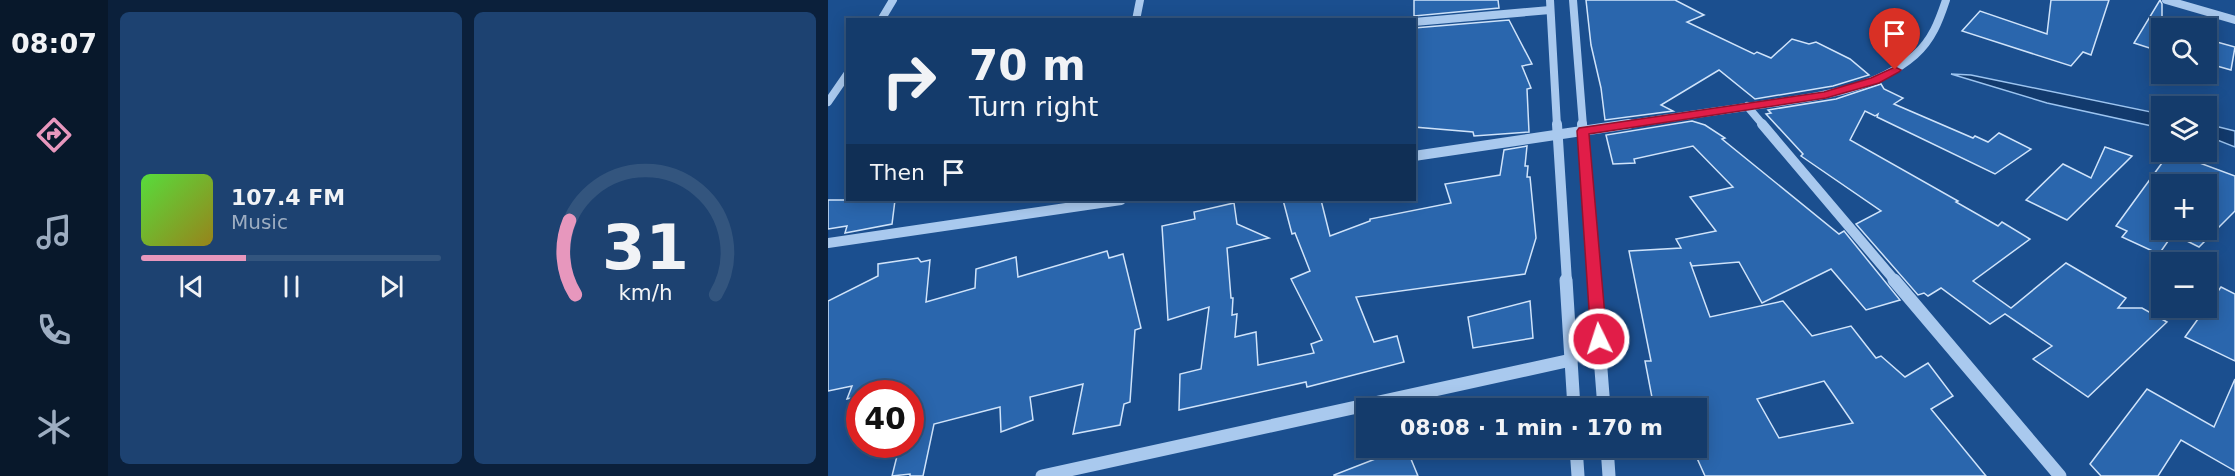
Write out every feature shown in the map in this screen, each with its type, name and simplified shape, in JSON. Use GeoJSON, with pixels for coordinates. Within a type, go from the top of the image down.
{"type":"FeatureCollection","features":[{"type":"Feature","properties":{"kind":"street"},"geometry":{"type":"LineString","coordinates":[[882,18],[893,0]]}},
{"type":"Feature","properties":{"kind":"street"},"geometry":{"type":"LineString","coordinates":[[1136,18],[1140,0]]}},
{"type":"Feature","properties":{"kind":"street"},"geometry":{"type":"LineString","coordinates":[[1573,0],[1603,398]]}},
{"type":"Feature","properties":{"kind":"street"},"geometry":{"type":"LineString","coordinates":[[1416,156],[1826,95],[1875,81],[1914,58],[1942,17],[1946,0]]}},
{"type":"Feature","properties":{"kind":"street"},"geometry":{"type":"LineString","coordinates":[[2166,0],[2235,20]]}},
{"type":"Feature","properties":{"kind":"street"},"geometry":{"type":"LineString","coordinates":[[1416,22],[1550,5],[1573,398]]}},
{"type":"Feature","properties":{"kind":"street"},"geometry":{"type":"LineString","coordinates":[[828,102],[833,90],[846,76]]}},
{"type":"Feature","properties":{"kind":"street"},"geometry":{"type":"LineString","coordinates":[[1747,106],[2060,476]]}},
{"type":"Feature","properties":{"kind":"street"},"geometry":{"type":"LineString","coordinates":[[828,243],[1114,201]]}},
{"type":"Feature","properties":{"kind":"street"},"geometry":{"type":"LineString","coordinates":[[1042,476],[1570,360]]}},
{"type":"Feature","properties":{"kind":"street"},"geometry":{"type":"LineString","coordinates":[[1577,458],[1578,476]]}},
{"type":"Feature","properties":{"kind":"street"},"geometry":{"type":"LineString","coordinates":[[1608,458],[1610,476]]}},
{"type":"Feature","properties":{"kind":"water"},"geometry":{"type":"Polygon","coordinates":[[[1951,74],[1971,75],[2151,112],[2151,126],[2047,103],[1951,74]]]}},
{"type":"Feature","properties":{"kind":"water"},"geometry":{"type":"Polygon","coordinates":[[[2217,126],[2235,131],[2235,147],[2217,140],[2217,126]]]}},
{"type":"Feature","properties":{"kind":"building"},"geometry":{"type":"Polygon","coordinates":[[[1414,0],[1498,0],[1499,8],[1414,16],[1414,0]]]}},
{"type":"Feature","properties":{"kind":"building"},"geometry":{"type":"Polygon","coordinates":[[[1586,0],[1675,0],[1704,15],[1687,22],[1754,54],[1757,52],[1771,58],[1792,39],[1809,44],[1816,42],[1850,59],[1869,75],[1833,86],[1755,99],[1719,70],[1661,105],[1673,111],[1605,120],[1601,88],[1591,45],[1586,0]]]}},
{"type":"Feature","properties":{"kind":"building"},"geometry":{"type":"Polygon","coordinates":[[[2051,0],[2109,0],[2091,55],[2083,52],[2071,66],[1962,31],[1980,11],[2047,34],[2051,0]]]}},
{"type":"Feature","properties":{"kind":"building"},"geometry":{"type":"Polygon","coordinates":[[[2160,0],[2162,18],[2151,18],[2151,48],[2134,43],[2160,0]]]}},
{"type":"Feature","properties":{"kind":"building"},"geometry":{"type":"Polygon","coordinates":[[[1509,20],[1532,64],[1522,66],[1531,88],[1527,89],[1529,132],[1474,136],[1473,132],[1416,127],[1416,28],[1509,20]]]}},
{"type":"Feature","properties":{"kind":"building"},"geometry":{"type":"Polygon","coordinates":[[[2217,42],[2235,47],[2231,70],[2217,66],[2217,42]]]}},
{"type":"Feature","properties":{"kind":"building"},"geometry":{"type":"Polygon","coordinates":[[[1881,84],[1884,89],[1903,98],[1894,104],[1973,138],[1975,136],[1988,142],[1999,133],[2031,149],[1995,174],[1877,117],[1878,114],[1875,116],[1865,111],[1850,140],[1998,226],[2002,222],[2030,239],[1973,281],[2011,308],[2066,263],[2126,298],[2118,308],[2142,308],[2151,313],[2151,318],[2160,318],[2167,322],[2088,397],[2033,359],[2052,346],[2005,314],[1990,324],[1941,288],[1928,296],[1924,293],[1918,295],[1856,224],[1881,211],[1801,156],[1803,154],[1766,114],[1771,113],[1768,110],[1836,99],[1881,84]]]}},
{"type":"Feature","properties":{"kind":"building"},"geometry":{"type":"Polygon","coordinates":[[[1692,121],[1705,125],[1725,138],[1722,139],[1839,234],[1844,231],[1900,300],[1866,310],[1831,269],[1762,303],[1739,262],[1692,266],[1690,262],[1710,317],[1783,301],[1812,336],[1851,326],[1876,358],[1881,356],[1905,377],[1928,363],[1953,396],[1931,409],[1986,476],[1705,476],[1697,458],[1707,458],[1707,398],[1652,398],[1645,361],[1651,361],[1629,251],[1681,248],[1676,239],[1716,231],[1690,197],[1733,187],[1693,146],[1634,159],[1635,163],[1613,164],[1606,135],[1692,121]],[[1824,381],[1757,399],[1779,438],[1853,423],[1824,381]]]}},
{"type":"Feature","properties":{"kind":"building"},"geometry":{"type":"Polygon","coordinates":[[[1527,146],[1525,166],[1528,166],[1527,177],[1530,177],[1536,238],[1525,274],[1356,297],[1374,342],[1397,336],[1404,362],[1307,387],[1306,382],[1179,410],[1180,374],[1201,369],[1209,307],[1168,320],[1162,226],[1195,219],[1194,212],[1234,203],[1237,224],[1269,238],[1227,248],[1231,298],[1233,298],[1232,315],[1237,314],[1235,337],[1256,332],[1258,365],[1314,353],[1311,344],[1322,340],[1291,279],[1310,271],[1295,233],[1292,234],[1283,201],[1321,201],[1330,236],[1370,221],[1370,219],[1451,203],[1445,184],[1500,175],[1504,150],[1527,146]]]}},
{"type":"Feature","properties":{"kind":"building"},"geometry":{"type":"Polygon","coordinates":[[[2105,147],[2132,156],[2067,220],[2026,200],[2063,164],[2091,178],[2105,147]]]}},
{"type":"Feature","properties":{"kind":"building"},"geometry":{"type":"Polygon","coordinates":[[[2163,162],[2197,162],[2235,176],[2235,211],[2217,229],[2217,174],[2154,174],[2163,162]]]}},
{"type":"Feature","properties":{"kind":"building"},"geometry":{"type":"Polygon","coordinates":[[[2151,178],[2151,240],[2169,240],[2160,252],[2155,252],[2122,237],[2127,231],[2116,226],[2151,178]]]}},
{"type":"Feature","properties":{"kind":"building"},"geometry":{"type":"Polygon","coordinates":[[[828,200],[895,201],[892,224],[845,233],[847,226],[828,229],[828,200]]]}},
{"type":"Feature","properties":{"kind":"building"},"geometry":{"type":"Polygon","coordinates":[[[2185,240],[2206,240],[2199,247],[2185,240]]]}},
{"type":"Feature","properties":{"kind":"building"},"geometry":{"type":"Polygon","coordinates":[[[1107,251],[1109,258],[1123,254],[1141,328],[1135,330],[1130,402],[1124,404],[1120,425],[1073,434],[1083,384],[1030,397],[1033,420],[1001,432],[1000,407],[934,424],[923,476],[910,476],[910,474],[892,476],[896,458],[924,458],[924,380],[846,380],[846,387],[828,391],[828,301],[878,276],[878,264],[918,258],[921,262],[930,260],[926,302],[975,288],[976,269],[1016,257],[1018,277],[1107,251]]]}},
{"type":"Feature","properties":{"kind":"building"},"geometry":{"type":"Polygon","coordinates":[[[2221,287],[2235,294],[2235,361],[2185,337],[2199,318],[2217,318],[2217,293],[2221,287]]]}},
{"type":"Feature","properties":{"kind":"building"},"geometry":{"type":"Polygon","coordinates":[[[1530,301],[1533,338],[1473,348],[1468,317],[1530,301]]]}},
{"type":"Feature","properties":{"kind":"building"},"geometry":{"type":"Polygon","coordinates":[[[2235,379],[2235,471],[2181,440],[2158,476],[2101,476],[2090,464],[2147,389],[2214,427],[2235,379]]]}},
{"type":"Feature","properties":{"kind":"building"},"geometry":{"type":"Polygon","coordinates":[[[1378,458],[1411,458],[1418,476],[1334,476],[1378,458]]]}},
{"type":"Feature","properties":{"kind":"route"},"geometry":{"type":"LineString","coordinates":[[1599,339],[1583,131],[1826,95],[1875,81],[1895,70]]}}]}
